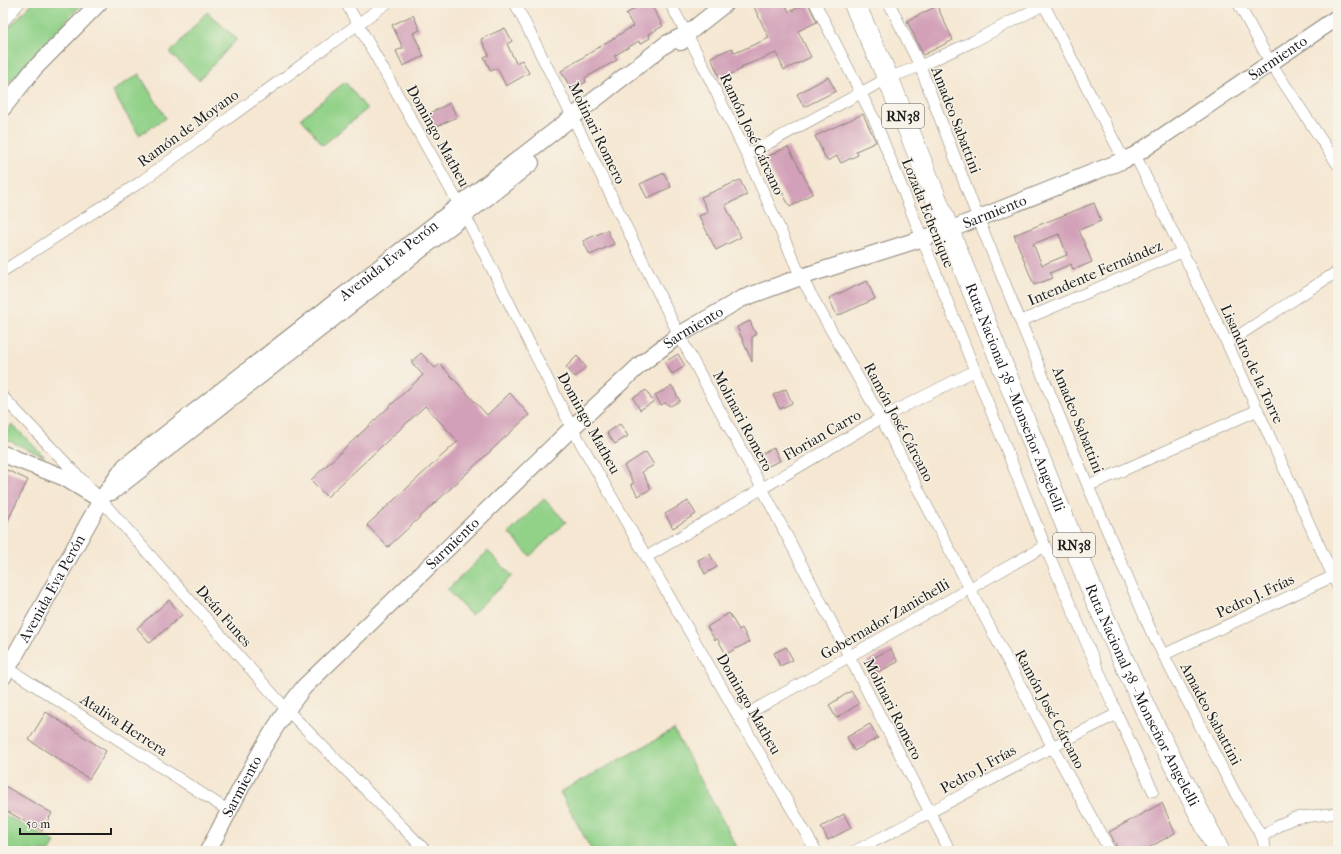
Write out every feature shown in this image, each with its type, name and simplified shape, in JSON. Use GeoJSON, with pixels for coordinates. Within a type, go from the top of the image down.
{"type":"FeatureCollection","features":[{"type":"Feature","properties":{"kind":"highway","name":"Ruta Nacional 38 - Monseñor Angelelli"},"geometry":{"type":"LineString","coordinates":[[854,3],[888,78],[1096,600],[1146,710],[1219,851]]}},
{"type":"Feature","properties":{"kind":"main road"},"geometry":{"type":"LineString","coordinates":[[3,108],[33,70],[99,3]]}},
{"type":"Feature","properties":{"kind":"main road","name":"Avenida Eva Perón"},"geometry":{"type":"LineString","coordinates":[[5,670],[101,500],[125,466],[461,210],[575,121],[674,51],[687,34],[726,3]]}},
{"type":"Feature","properties":{"kind":"main road","name":"Sarmiento"},"geometry":{"type":"LineString","coordinates":[[208,851],[265,744],[286,709],[304,687],[572,428],[641,364],[679,335],[741,299],[801,276],[949,230],[1130,158],[1338,17]]}},
{"type":"Feature","properties":{"kind":"main road"},"geometry":{"type":"LineString","coordinates":[[3,454],[63,477],[101,500]]}},
{"type":"Feature","properties":{"kind":"street"},"geometry":{"type":"LineString","coordinates":[[3,22],[19,3]]}},
{"type":"Feature","properties":{"kind":"street","name":"Domingo Matheu"},"geometry":{"type":"LineString","coordinates":[[346,3],[461,210],[572,428],[648,556],[816,851]]}},
{"type":"Feature","properties":{"kind":"street","name":"Ramón de Moyano"},"geometry":{"type":"LineString","coordinates":[[3,272],[142,181],[387,3]]}},
{"type":"Feature","properties":{"kind":"street","name":"Molinari Romero"},"geometry":{"type":"LineString","coordinates":[[515,3],[575,121],[679,335],[762,488],[950,851]]}},
{"type":"Feature","properties":{"kind":"street","name":"Ramón José Cárcano"},"geometry":{"type":"LineString","coordinates":[[670,3],[747,155],[801,276],[881,418],[1052,746],[1110,851]]}},
{"type":"Feature","properties":{"kind":"street","name":"Lozada Echenique"},"geometry":{"type":"LineString","coordinates":[[815,3],[876,123],[923,238],[974,371],[1046,546],[1117,714],[1153,791]]}},
{"type":"Feature","properties":{"kind":"street","name":"Amadeo Sabattini"},"geometry":{"type":"LineString","coordinates":[[889,3],[920,66],[978,218],[1088,486],[1163,654],[1234,791],[1262,837],[1266,851]]}},
{"type":"Feature","properties":{"kind":"street"},"geometry":{"type":"LineString","coordinates":[[1238,3],[1270,62],[1338,164]]}},
{"type":"Feature","properties":{"kind":"street"},"geometry":{"type":"LineString","coordinates":[[747,155],[888,78],[920,66],[974,41],[1045,4]]}},
{"type":"Feature","properties":{"kind":"street","name":"Lisandro de la Torre"},"geometry":{"type":"LineString","coordinates":[[1045,4],[1182,252],[1227,343],[1336,575],[1338,587]]}},
{"type":"Feature","properties":{"kind":"street","name":"Intendente Fernández"},"geometry":{"type":"LineString","coordinates":[[1021,321],[1182,252]]}},
{"type":"Feature","properties":{"kind":"street"},"geometry":{"type":"LineString","coordinates":[[1227,343],[1338,271]]}},
{"type":"Feature","properties":{"kind":"street","name":"Florian Carro"},"geometry":{"type":"LineString","coordinates":[[648,556],[881,418],[974,371]]}},
{"type":"Feature","properties":{"kind":"street","name":"Deán Funes"},"geometry":{"type":"LineString","coordinates":[[3,397],[101,500],[286,709],[426,851]]}},
{"type":"Feature","properties":{"kind":"street"},"geometry":{"type":"LineString","coordinates":[[1088,486],[1258,410]]}},
{"type":"Feature","properties":{"kind":"street","name":"Gobernador Zanichelli"},"geometry":{"type":"LineString","coordinates":[[740,718],[1046,546]]}},
{"type":"Feature","properties":{"kind":"street","name":"Pedro J. Frías"},"geometry":{"type":"LineString","coordinates":[[1163,654],[1336,575]]}},
{"type":"Feature","properties":{"kind":"street","name":"Ataliva Herrera"},"geometry":{"type":"LineString","coordinates":[[5,670],[229,811]]}},
{"type":"Feature","properties":{"kind":"street","name":"Pedro J. Frías"},"geometry":{"type":"LineString","coordinates":[[854,851],[930,813],[1052,746],[1117,714]]}},
{"type":"Feature","properties":{"kind":"street"},"geometry":{"type":"LineString","coordinates":[[1262,837],[1281,824],[1294,818],[1338,813]]}},
{"type":"Feature","properties":{"kind":"green space"},"geometry":{"type":"Polygon","coordinates":[[[32,3],[83,3],[3,89],[3,34],[32,3]]]}},
{"type":"Feature","properties":{"kind":"green space"},"geometry":{"type":"Polygon","coordinates":[[[207,12],[237,39],[199,80],[170,53],[207,12]]]}},
{"type":"Feature","properties":{"kind":"green space"},"geometry":{"type":"Polygon","coordinates":[[[139,74],[166,118],[139,135],[112,91],[139,74]]]}},
{"type":"Feature","properties":{"kind":"green space"},"geometry":{"type":"Polygon","coordinates":[[[345,82],[367,109],[323,145],[301,118],[345,82]]]}},
{"type":"Feature","properties":{"kind":"green space"},"geometry":{"type":"Polygon","coordinates":[[[12,424],[45,457],[3,438],[12,424]]]}},
{"type":"Feature","properties":{"kind":"green space"},"geometry":{"type":"Polygon","coordinates":[[[544,499],[566,522],[530,556],[509,533],[544,499]]]}},
{"type":"Feature","properties":{"kind":"green space"},"geometry":{"type":"Polygon","coordinates":[[[488,551],[512,576],[471,615],[447,590],[488,551]]]}},
{"type":"Feature","properties":{"kind":"green space"},"geometry":{"type":"Polygon","coordinates":[[[674,730],[739,851],[592,851],[560,792],[674,730]]]}},
{"type":"Feature","properties":{"kind":"green space"},"geometry":{"type":"Polygon","coordinates":[[[3,814],[55,842],[50,851],[3,851],[3,814]]]}},
{"type":"Feature","properties":{"kind":"building"},"geometry":{"type":"Polygon","coordinates":[[[633,3],[650,3],[663,26],[649,34],[650,38],[640,44],[639,41],[614,56],[617,60],[585,78],[586,82],[572,90],[561,71],[633,26],[626,14],[634,9],[633,3]]]}},
{"type":"Feature","properties":{"kind":"building"},"geometry":{"type":"Polygon","coordinates":[[[752,3],[785,3],[789,12],[808,3],[817,22],[798,31],[811,57],[784,70],[776,53],[741,67],[742,69],[720,79],[711,57],[732,48],[735,53],[769,38],[752,3]]]}},
{"type":"Feature","properties":{"kind":"building"},"geometry":{"type":"Polygon","coordinates":[[[937,6],[953,40],[923,55],[907,21],[937,6]]]}},
{"type":"Feature","properties":{"kind":"building"},"geometry":{"type":"Polygon","coordinates":[[[413,15],[420,30],[413,33],[424,56],[403,66],[396,51],[403,48],[392,25],[413,15]]]}},
{"type":"Feature","properties":{"kind":"building"},"geometry":{"type":"Polygon","coordinates":[[[505,28],[512,41],[507,44],[516,63],[522,60],[529,73],[506,86],[497,68],[491,71],[484,57],[489,55],[481,39],[505,28]]]}},
{"type":"Feature","properties":{"kind":"building"},"geometry":{"type":"Polygon","coordinates":[[[828,77],[836,91],[804,107],[797,94],[828,77]]]}},
{"type":"Feature","properties":{"kind":"building"},"geometry":{"type":"Polygon","coordinates":[[[450,103],[457,117],[433,128],[426,115],[450,103]]]}},
{"type":"Feature","properties":{"kind":"building"},"geometry":{"type":"Polygon","coordinates":[[[863,114],[876,142],[856,151],[858,155],[841,163],[837,156],[827,161],[815,136],[863,114]]]}},
{"type":"Feature","properties":{"kind":"building"},"geometry":{"type":"Polygon","coordinates":[[[788,147],[813,193],[790,207],[764,158],[788,147]]]}},
{"type":"Feature","properties":{"kind":"building"},"geometry":{"type":"Polygon","coordinates":[[[664,173],[671,187],[647,198],[640,184],[664,173]]]}},
{"type":"Feature","properties":{"kind":"building"},"geometry":{"type":"Polygon","coordinates":[[[740,180],[747,195],[725,205],[741,237],[716,250],[699,216],[708,212],[701,197],[740,180]]]}},
{"type":"Feature","properties":{"kind":"building"},"geometry":{"type":"Polygon","coordinates":[[[1094,203],[1101,221],[1079,230],[1092,262],[1073,270],[1071,264],[1050,273],[1053,278],[1034,285],[1014,235],[1094,203]],[[1059,234],[1033,244],[1042,265],[1067,255],[1059,234]]]}},
{"type":"Feature","properties":{"kind":"building"},"geometry":{"type":"Polygon","coordinates":[[[607,230],[614,244],[590,255],[583,241],[607,230]]]}},
{"type":"Feature","properties":{"kind":"building"},"geometry":{"type":"Polygon","coordinates":[[[867,281],[875,299],[837,316],[829,298],[867,281]]]}},
{"type":"Feature","properties":{"kind":"building"},"geometry":{"type":"Polygon","coordinates":[[[750,321],[756,335],[752,337],[752,362],[737,327],[750,321]]]}},
{"type":"Feature","properties":{"kind":"building"},"geometry":{"type":"Polygon","coordinates":[[[421,353],[435,368],[440,364],[487,415],[510,393],[529,415],[388,547],[367,525],[458,441],[425,406],[327,497],[311,480],[423,375],[411,362],[421,353]]]}},
{"type":"Feature","properties":{"kind":"building"},"geometry":{"type":"Polygon","coordinates":[[[678,354],[685,366],[672,374],[665,362],[678,354]]]}},
{"type":"Feature","properties":{"kind":"building"},"geometry":{"type":"Polygon","coordinates":[[[577,356],[586,367],[575,377],[566,367],[577,356]]]}},
{"type":"Feature","properties":{"kind":"building"},"geometry":{"type":"Polygon","coordinates":[[[672,386],[680,401],[670,406],[665,403],[661,405],[655,395],[672,386]]]}},
{"type":"Feature","properties":{"kind":"building"},"geometry":{"type":"Polygon","coordinates":[[[786,389],[792,403],[780,409],[773,395],[786,389]]]}},
{"type":"Feature","properties":{"kind":"building"},"geometry":{"type":"Polygon","coordinates":[[[646,390],[653,402],[640,410],[633,398],[646,390]]]}},
{"type":"Feature","properties":{"kind":"building"},"geometry":{"type":"Polygon","coordinates":[[[620,424],[628,436],[615,444],[607,433],[620,424]]]}},
{"type":"Feature","properties":{"kind":"building"},"geometry":{"type":"Polygon","coordinates":[[[774,448],[780,461],[766,467],[761,454],[774,448]]]}},
{"type":"Feature","properties":{"kind":"building"},"geometry":{"type":"Polygon","coordinates":[[[646,452],[654,465],[642,472],[651,489],[638,496],[631,484],[634,483],[624,466],[646,452]]]}},
{"type":"Feature","properties":{"kind":"building"},"geometry":{"type":"Polygon","coordinates":[[[7,470],[28,480],[3,530],[3,481],[7,470]]]}},
{"type":"Feature","properties":{"kind":"building"},"geometry":{"type":"Polygon","coordinates":[[[688,501],[696,514],[673,528],[665,514],[688,501]]]}},
{"type":"Feature","properties":{"kind":"building"},"geometry":{"type":"Polygon","coordinates":[[[710,554],[717,567],[705,574],[698,560],[710,554]]]}},
{"type":"Feature","properties":{"kind":"building"},"geometry":{"type":"Polygon","coordinates":[[[169,600],[182,615],[150,643],[137,628],[169,600]]]}},
{"type":"Feature","properties":{"kind":"building"},"geometry":{"type":"Polygon","coordinates":[[[729,613],[739,630],[742,628],[749,642],[726,654],[717,638],[715,640],[707,627],[729,613]]]}},
{"type":"Feature","properties":{"kind":"building"},"geometry":{"type":"Polygon","coordinates":[[[786,647],[793,660],[780,666],[774,653],[786,647]]]}},
{"type":"Feature","properties":{"kind":"building"},"geometry":{"type":"Polygon","coordinates":[[[891,649],[898,662],[874,674],[867,661],[891,649]]]}},
{"type":"Feature","properties":{"kind":"building"},"geometry":{"type":"Polygon","coordinates":[[[851,691],[859,704],[836,718],[829,705],[851,691]]]}},
{"type":"Feature","properties":{"kind":"building"},"geometry":{"type":"Polygon","coordinates":[[[46,712],[106,751],[89,779],[29,740],[46,712]]]}},
{"type":"Feature","properties":{"kind":"building"},"geometry":{"type":"Polygon","coordinates":[[[870,724],[878,738],[854,751],[847,737],[870,724]]]}},
{"type":"Feature","properties":{"kind":"building"},"geometry":{"type":"Polygon","coordinates":[[[3,785],[52,813],[42,831],[3,809],[3,785]]]}},
{"type":"Feature","properties":{"kind":"building"},"geometry":{"type":"Polygon","coordinates":[[[1162,803],[1175,833],[1143,851],[1119,851],[1109,832],[1162,803]]]}},
{"type":"Feature","properties":{"kind":"building"},"geometry":{"type":"Polygon","coordinates":[[[844,814],[851,828],[828,840],[821,827],[844,814]]]}}]}
